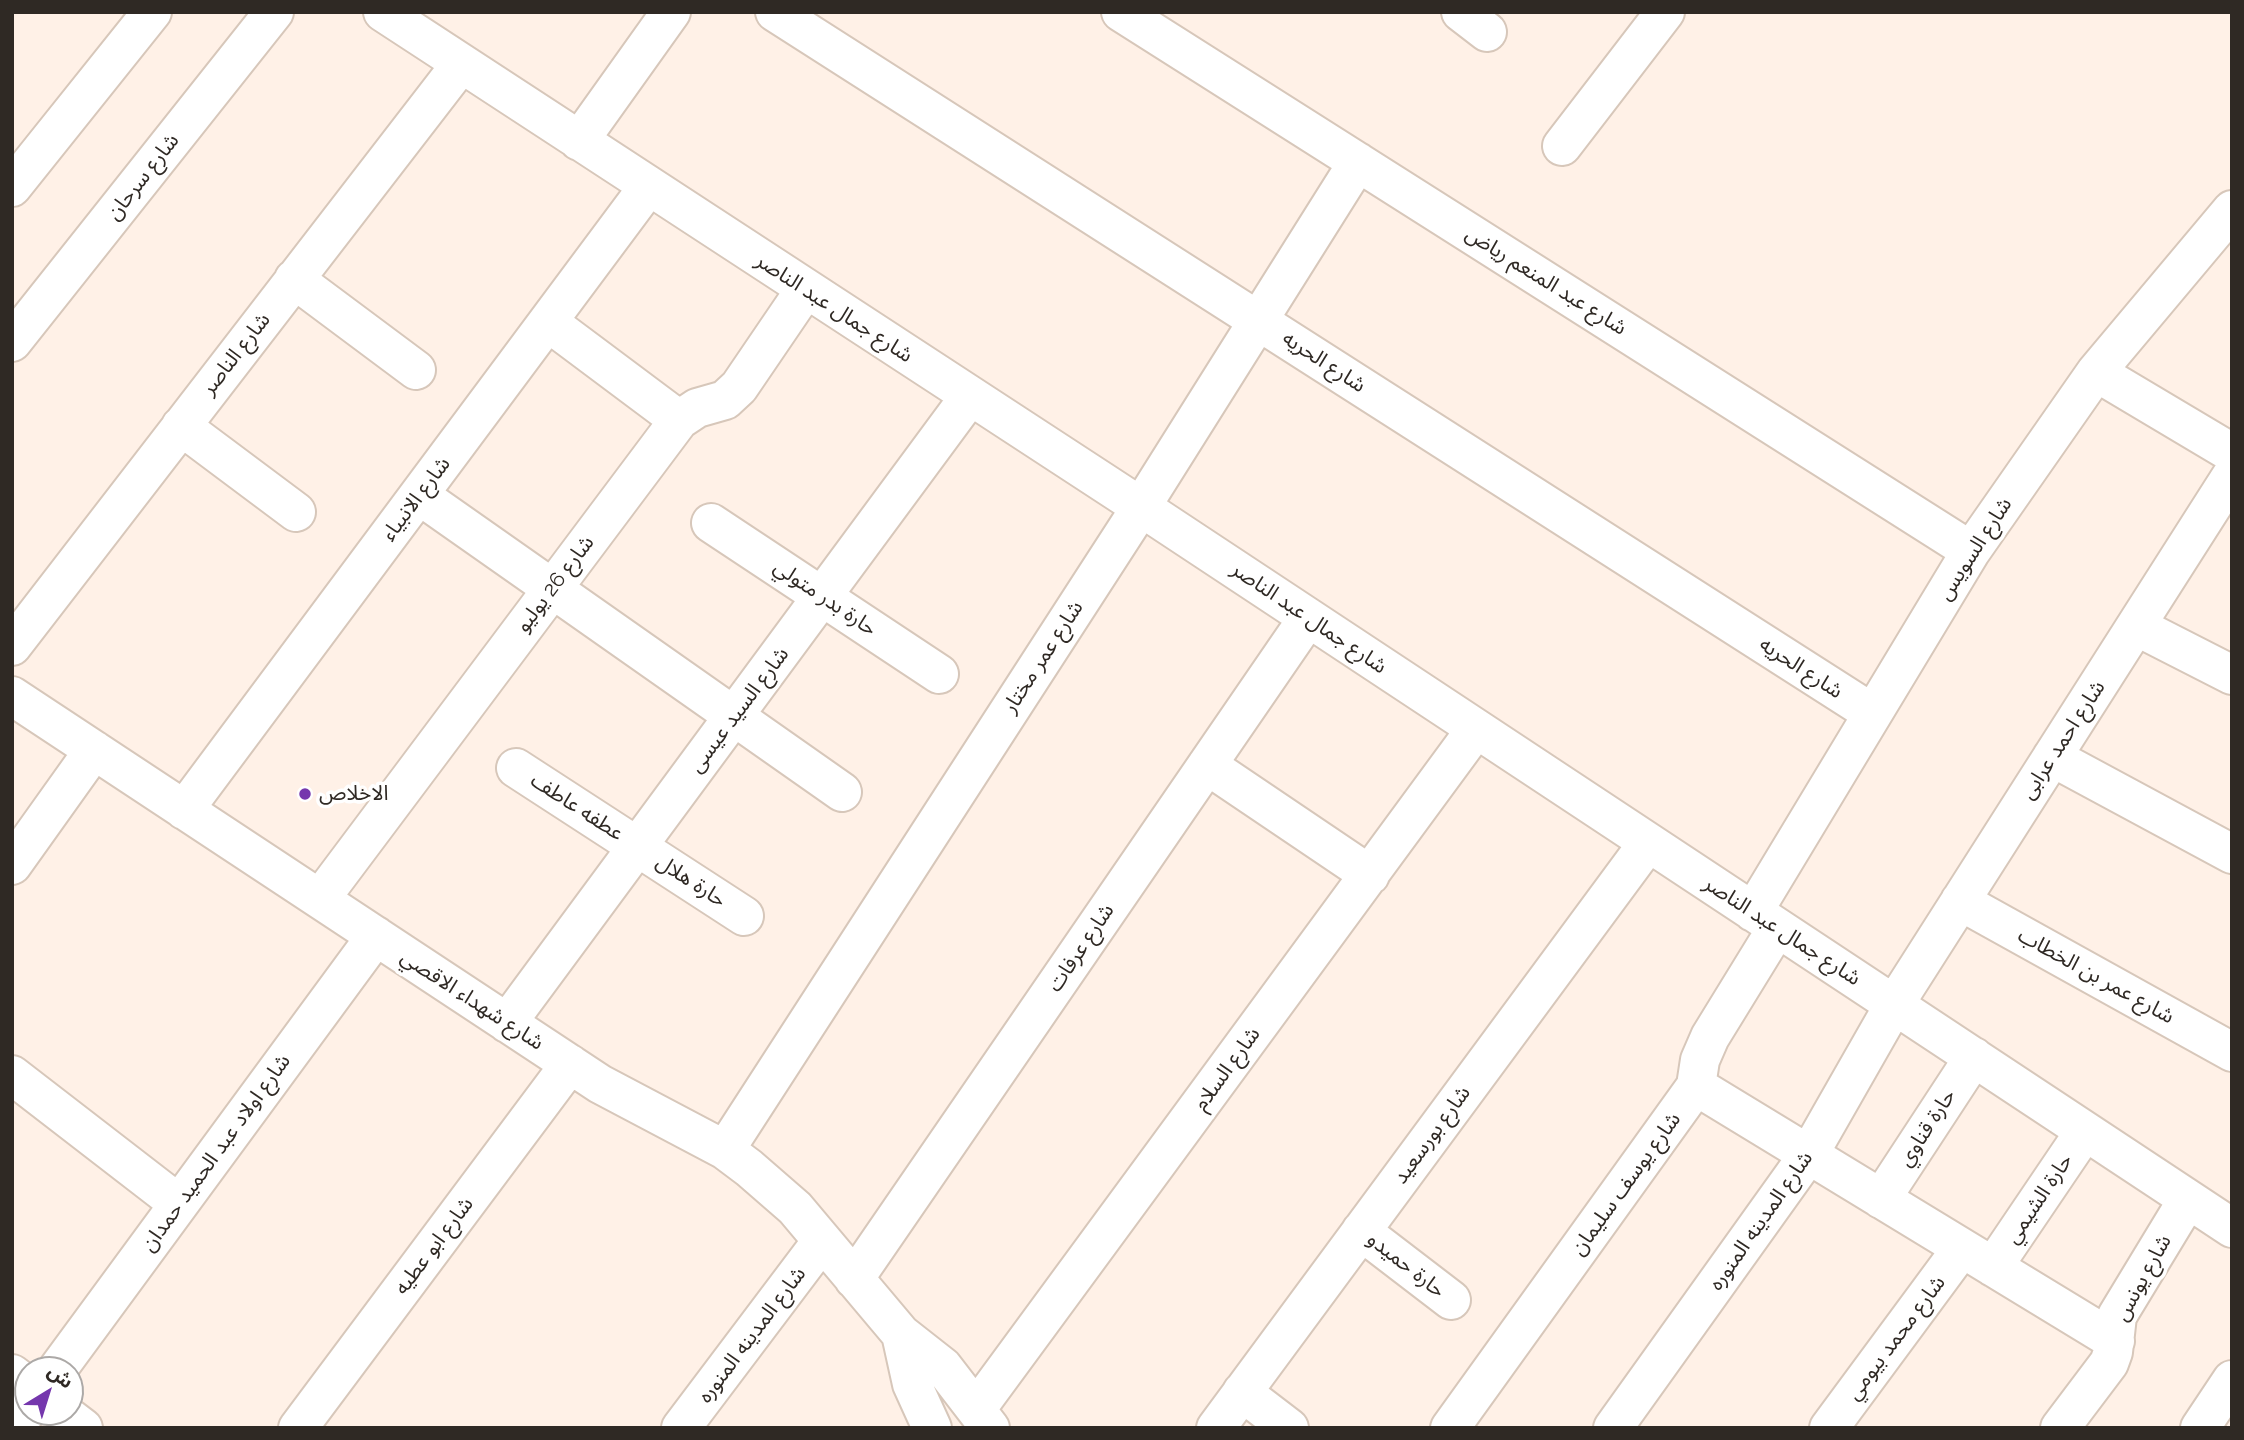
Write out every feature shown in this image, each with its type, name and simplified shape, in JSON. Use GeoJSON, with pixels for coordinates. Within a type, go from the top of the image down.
{"type":"FeatureCollection","features":[{"type":"Feature","properties":{"kind":"street"},"geometry":{"type":"LineString","coordinates":[[12,187],[152,12]]}},
{"type":"Feature","properties":{"kind":"street","name":"شارع سرحان"},"geometry":{"type":"LineString","coordinates":[[12,342],[274,12]]}},
{"type":"Feature","properties":{"kind":"street","name":"شارع جمال عبد الناصر"},"geometry":{"type":"LineString","coordinates":[[383,12],[1140,507],[2232,1228]]}},
{"type":"Feature","properties":{"kind":"street"},"geometry":{"type":"LineString","coordinates":[[579,141],[671,12]]}},
{"type":"Feature","properties":{"kind":"street","name":"شارع الحريه"},"geometry":{"type":"LineString","coordinates":[[775,12],[1872,713]]}},
{"type":"Feature","properties":{"kind":"street","name":"شارع عبد المنعم رياض"},"geometry":{"type":"LineString","coordinates":[[1121,12],[1971,551]]}},
{"type":"Feature","properties":{"kind":"street"},"geometry":{"type":"LineString","coordinates":[[1562,146],[1665,12]]}},
{"type":"Feature","properties":{"kind":"street","name":"شارع الناصر"},"geometry":{"type":"LineString","coordinates":[[12,646],[461,64]]}},
{"type":"Feature","properties":{"kind":"street","name":"شارع عمر مختار"},"geometry":{"type":"LineString","coordinates":[[725,1150],[1140,507],[1358,162]]}},
{"type":"Feature","properties":{"kind":"street","name":"شارع الانبياء"},"geometry":{"type":"LineString","coordinates":[[184,810],[648,187]]}},
{"type":"Feature","properties":{"kind":"street","name":"شارع السويس"},"geometry":{"type":"LineString","coordinates":[[1765,920],[1872,713],[1971,551],[2096,372],[2219,249],[2232,211]]}},
{"type":"Feature","properties":{"kind":"street"},"geometry":{"type":"LineString","coordinates":[[295,279],[416,370]]}},
{"type":"Feature","properties":{"kind":"street","name":"شارع 26 يوليو"},"geometry":{"type":"LineString","coordinates":[[320,899],[679,420],[697,408],[725,400],[739,387],[805,290]]}},
{"type":"Feature","properties":{"kind":"street"},"geometry":{"type":"LineString","coordinates":[[548,322],[679,420]]}},
{"type":"Feature","properties":{"kind":"street"},"geometry":{"type":"LineString","coordinates":[[2096,372],[2232,453]]}},
{"type":"Feature","properties":{"kind":"street","name":"شارع السيد عيسى"},"geometry":{"type":"LineString","coordinates":[[507,1023],[970,396]]}},
{"type":"Feature","properties":{"kind":"street"},"geometry":{"type":"LineString","coordinates":[[181,426],[296,512]]}},
{"type":"Feature","properties":{"kind":"street","name":"شارع احمد عرابى"},"geometry":{"type":"LineString","coordinates":[[1894,1004],[2232,475]]}},
{"type":"Feature","properties":{"kind":"street"},"geometry":{"type":"LineString","coordinates":[[419,495],[842,792]]}},
{"type":"Feature","properties":{"kind":"street","name":"حارة بدر متولي"},"geometry":{"type":"LineString","coordinates":[[711,523],[939,674]]}},
{"type":"Feature","properties":{"kind":"street","name":"شارع عرفات"},"geometry":{"type":"LineString","coordinates":[[854,1279],[1308,618]]}},
{"type":"Feature","properties":{"kind":"street"},"geometry":{"type":"LineString","coordinates":[[2136,626],[2232,675]]}},
{"type":"Feature","properties":{"kind":"street","name":"شارع شهداء الاقصي"},"geometry":{"type":"LineString","coordinates":[[12,696],[632,1104],[725,1150],[774,1187],[901,1334],[943,1367],[983,1418]]}},
{"type":"Feature","properties":{"kind":"street","name":"شارع السلام"},"geometry":{"type":"LineString","coordinates":[[983,1418],[1476,729]]}},
{"type":"Feature","properties":{"kind":"street"},"geometry":{"type":"LineString","coordinates":[[12,865],[94,750]]}},
{"type":"Feature","properties":{"kind":"street"},"geometry":{"type":"LineString","coordinates":[[2052,757],[2232,854]]}},
{"type":"Feature","properties":{"kind":"street"},"geometry":{"type":"LineString","coordinates":[[1207,765],[1370,875]]}},
{"type":"Feature","properties":{"kind":"street","name":"عطفه عاطف"},"geometry":{"type":"LineString","coordinates":[[516,768],[638,847]]}},
{"type":"Feature","properties":{"kind":"street","name":"شارع بورسعيد"},"geometry":{"type":"LineString","coordinates":[[1216,1428],[1648,843]]}},
{"type":"Feature","properties":{"kind":"street","name":"حارة هلال"},"geometry":{"type":"LineString","coordinates":[[638,847],[744,916]]}},
{"type":"Feature","properties":{"kind":"street","name":"شارع عمر بن الخطاب"},"geometry":{"type":"LineString","coordinates":[[1960,901],[2232,1052]]}},
{"type":"Feature","properties":{"kind":"street","name":"شارع يوسف سليمان"},"geometry":{"type":"LineString","coordinates":[[1450,1428],[1696,1086],[1700,1060],[1765,920]]}},
{"type":"Feature","properties":{"kind":"street","name":"شارع اولاد عبد الحميد حمدان"},"geometry":{"type":"LineString","coordinates":[[67,1356],[376,936]]}},
{"type":"Feature","properties":{"kind":"street","name":"شارع المدينه المنوره"},"geometry":{"type":"LineString","coordinates":[[1613,1428],[1809,1154],[1894,1004]]}},
{"type":"Feature","properties":{"kind":"street","name":"حارة قناوي"},"geometry":{"type":"LineString","coordinates":[[1881,1199],[1974,1057]]}},
{"type":"Feature","properties":{"kind":"street","name":"شارع ابو عطيه"},"geometry":{"type":"LineString","coordinates":[[298,1428],[570,1064]]}},
{"type":"Feature","properties":{"kind":"street"},"geometry":{"type":"LineString","coordinates":[[12,1075],[179,1204]]}},
{"type":"Feature","properties":{"kind":"street"},"geometry":{"type":"LineString","coordinates":[[1696,1086],[2115,1341]]}},
{"type":"Feature","properties":{"kind":"street","name":"حارة الشيمي"},"geometry":{"type":"LineString","coordinates":[[1978,1258],[2085,1131]]}},
{"type":"Feature","properties":{"kind":"street","name":"شارع يونس"},"geometry":{"type":"LineString","coordinates":[[2060,1428],[2109,1363],[2115,1341],[2114,1329],[2122,1305],[2189,1199]]}},
{"type":"Feature","properties":{"kind":"street","name":"حارة حميدو"},"geometry":{"type":"LineString","coordinates":[[1361,1231],[1451,1300]]}},
{"type":"Feature","properties":{"kind":"street","name":"شارع المدينه المنوره"},"geometry":{"type":"LineString","coordinates":[[681,1428],[822,1241]]}},
{"type":"Feature","properties":{"kind":"street","name":"شارع محمد بيومي"},"geometry":{"type":"LineString","coordinates":[[1829,1428],[1978,1258]]}},
{"type":"Feature","properties":{"kind":"street","name":"شارع شهداء الاقصي"},"geometry":{"type":"LineString","coordinates":[[901,1334],[912,1384],[932,1428]]}},
{"type":"Feature","properties":{"kind":"street"},"geometry":{"type":"LineString","coordinates":[[2200,1428],[2232,1380]]}},
{"type":"Feature","properties":{"kind":"street"},"geometry":{"type":"LineString","coordinates":[[1242,1392],[1289,1428]]}},
{"type":"Feature","properties":{"kind":"place","name":"الاخلاص"},"geometry":{"type":"Point","coordinates":[305,794]}}]}
